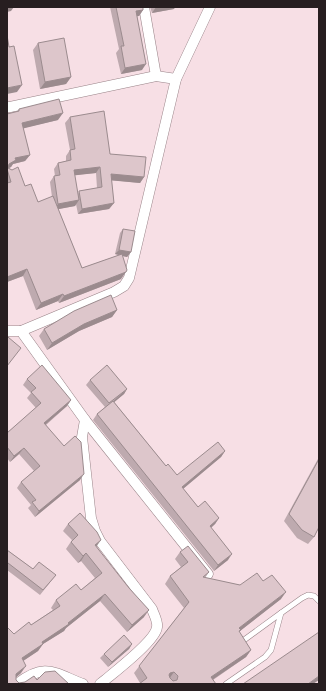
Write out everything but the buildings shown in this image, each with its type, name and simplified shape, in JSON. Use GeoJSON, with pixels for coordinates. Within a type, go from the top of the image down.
{"type":"FeatureCollection","features":[{"type":"Feature","properties":{"kind":"street"},"geometry":{"type":"LineString","coordinates":[[144,7],[156,76]]}},
{"type":"Feature","properties":{"kind":"street"},"geometry":{"type":"LineString","coordinates":[[7,331],[21,331],[114,292],[124,286],[129,278],[176,79],[210,7]]}},
{"type":"Feature","properties":{"kind":"street"},"geometry":{"type":"LineString","coordinates":[[7,107],[156,76],[176,79]]}},
{"type":"Feature","properties":{"kind":"street"},"geometry":{"type":"LineString","coordinates":[[21,331],[85,420],[208,574]]}},
{"type":"Feature","properties":{"kind":"street"},"geometry":{"type":"LineString","coordinates":[[85,420],[82,437],[91,518],[95,530],[100,541],[152,610],[157,628],[152,639],[100,684]]}},
{"type":"Feature","properties":{"kind":"street"},"geometry":{"type":"LineString","coordinates":[[17,684],[28,675],[52,671],[83,684]]}},
{"type":"Feature","properties":{"kind":"lane"},"geometry":{"type":"LineString","coordinates":[[244,640],[302,598],[308,595],[314,596],[319,601]]}},
{"type":"Feature","properties":{"kind":"lane"},"geometry":{"type":"LineString","coordinates":[[226,684],[265,657],[271,650],[281,613]]}}]}
